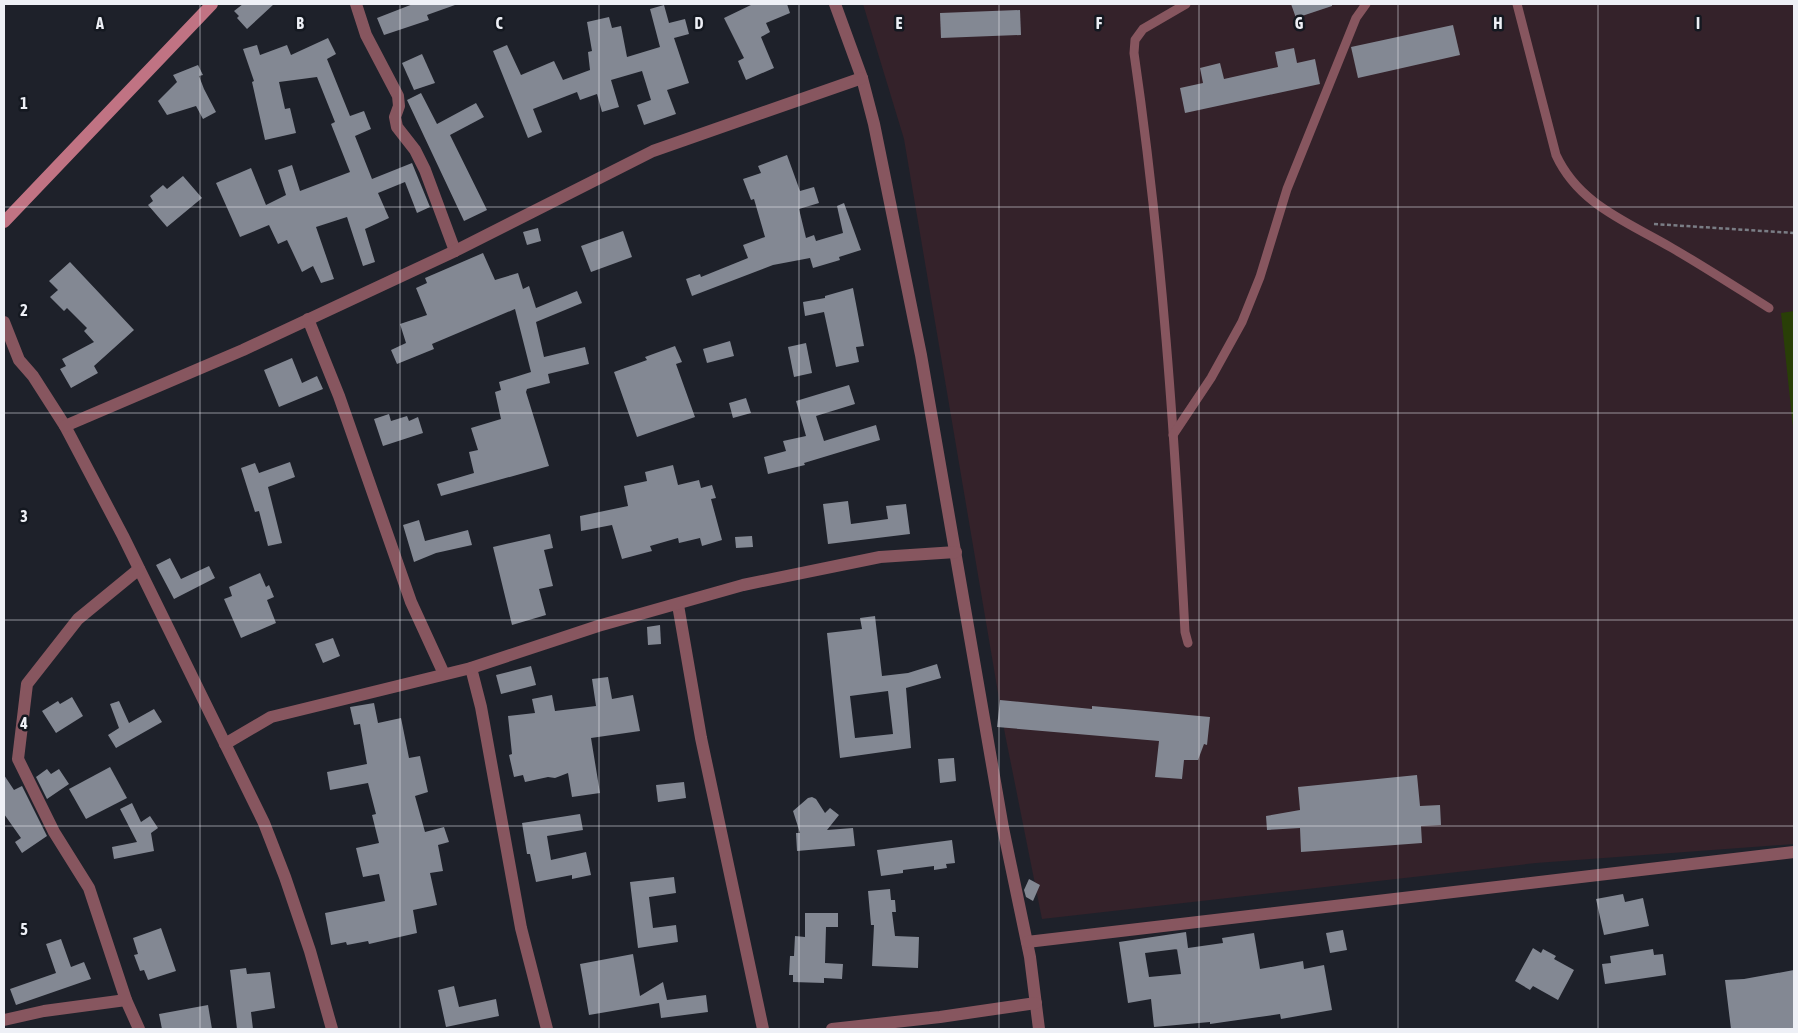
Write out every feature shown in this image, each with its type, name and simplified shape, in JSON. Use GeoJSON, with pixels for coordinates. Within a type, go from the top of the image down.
{"type":"FeatureCollection","features":[{"type":"Feature","properties":{"kind":"main road"},"geometry":{"type":"LineString","coordinates":[[4,222],[212,4]]}},
{"type":"Feature","properties":{"kind":"street"},"geometry":{"type":"LineString","coordinates":[[356,4],[366,36],[398,96],[399,106],[395,117],[397,127],[414,150],[425,170],[455,251]]}},
{"type":"Feature","properties":{"kind":"street"},"geometry":{"type":"LineString","coordinates":[[835,4],[862,78],[874,124],[919,345],[1002,828],[1027,942],[1039,1029]]}},
{"type":"Feature","properties":{"kind":"street"},"geometry":{"type":"LineString","coordinates":[[65,426],[243,350],[455,251],[653,152],[862,78]]}},
{"type":"Feature","properties":{"kind":"street"},"geometry":{"type":"LineString","coordinates":[[308,319],[339,396],[411,602],[444,674]]}},
{"type":"Feature","properties":{"kind":"street"},"geometry":{"type":"LineString","coordinates":[[4,322],[19,360],[33,376],[65,426],[139,569],[264,823],[286,877],[310,951],[332,1029]]}},
{"type":"Feature","properties":{"kind":"street"},"geometry":{"type":"LineString","coordinates":[[225,744],[271,717],[471,668],[598,626],[678,605],[743,585],[880,557],[956,552]]}},
{"type":"Feature","properties":{"kind":"street"},"geometry":{"type":"LineString","coordinates":[[139,569],[78,619],[27,684],[18,758],[54,832],[89,888],[126,1000],[139,1029]]}},
{"type":"Feature","properties":{"kind":"street"},"geometry":{"type":"LineString","coordinates":[[678,605],[700,738],[763,1029]]}},
{"type":"Feature","properties":{"kind":"street"},"geometry":{"type":"LineString","coordinates":[[471,668],[481,707],[521,928],[547,1029]]}},
{"type":"Feature","properties":{"kind":"street"},"geometry":{"type":"LineString","coordinates":[[1027,942],[1794,852]]}},
{"type":"Feature","properties":{"kind":"street"},"geometry":{"type":"LineString","coordinates":[[4,1020],[44,1011],[126,1000]]}},
{"type":"Feature","properties":{"kind":"street"},"geometry":{"type":"LineString","coordinates":[[832,1029],[940,1018],[1036,1003]]}},
{"type":"Feature","properties":{"kind":"lane"},"geometry":{"type":"LineString","coordinates":[[1186,4],[1143,30],[1135,40],[1134,53],[1160,258],[1185,632],[1188,643]]}},
{"type":"Feature","properties":{"kind":"lane"},"geometry":{"type":"LineString","coordinates":[[1173,435],[1211,378],[1242,322],[1260,276],[1290,180],[1356,18],[1366,4]]}},
{"type":"Feature","properties":{"kind":"lane"},"geometry":{"type":"LineString","coordinates":[[1517,4],[1556,155],[1566,174],[1584,195],[1608,213],[1672,248],[1770,308]]}},
{"type":"Feature","properties":{"kind":"path"},"geometry":{"type":"LineString","coordinates":[[1652,224],[1794,233]]}},
{"type":"Feature","properties":{"kind":"shaded area"},"geometry":{"type":"Polygon","coordinates":[[[863,4],[1794,4],[1794,844],[1536,863],[1042,919],[1005,734],[904,139],[863,4]]]}},
{"type":"Feature","properties":{"kind":"green space"},"geometry":{"type":"Polygon","coordinates":[[[1794,311],[1794,437],[1781,313],[1794,311]]]}},
{"type":"Feature","properties":{"kind":"building"},"geometry":{"type":"Polygon","coordinates":[[[243,4],[274,4],[247,29],[237,18],[239,16],[234,11],[243,4]]]}},
{"type":"Feature","properties":{"kind":"building"},"geometry":{"type":"Polygon","coordinates":[[[413,4],[455,5],[427,15],[429,20],[384,35],[377,18],[413,4]]]}},
{"type":"Feature","properties":{"kind":"building"},"geometry":{"type":"Polygon","coordinates":[[[753,4],[787,4],[790,13],[766,23],[770,32],[761,37],[774,68],[746,80],[738,61],[744,58],[724,18],[753,4]]]}},
{"type":"Feature","properties":{"kind":"building"},"geometry":{"type":"Polygon","coordinates":[[[1291,4],[1332,4],[1332,6],[1296,18],[1291,4]]]}},
{"type":"Feature","properties":{"kind":"building"},"geometry":{"type":"Polygon","coordinates":[[[664,5],[669,23],[685,19],[689,34],[674,38],[689,83],[667,90],[676,114],[644,125],[637,105],[651,100],[642,71],[611,80],[619,107],[602,112],[597,94],[580,100],[577,92],[533,109],[542,132],[528,138],[493,51],[507,45],[521,75],[554,61],[563,80],[590,70],[588,52],[592,51],[587,22],[609,17],[612,28],[621,26],[627,57],[660,47],[650,9],[664,5]]]}},
{"type":"Feature","properties":{"kind":"building"},"geometry":{"type":"Polygon","coordinates":[[[1020,10],[1021,35],[941,38],[940,13],[1020,10]]]}},
{"type":"Feature","properties":{"kind":"building"},"geometry":{"type":"Polygon","coordinates":[[[1453,25],[1460,55],[1358,78],[1351,47],[1453,25]]]}},
{"type":"Feature","properties":{"kind":"building"},"geometry":{"type":"Polygon","coordinates":[[[328,38],[336,54],[327,59],[350,116],[364,111],[371,129],[355,136],[372,179],[412,163],[430,207],[417,213],[405,182],[378,193],[389,218],[365,229],[375,262],[363,266],[347,217],[316,227],[334,279],[321,283],[313,266],[302,272],[287,240],[278,244],[269,225],[240,237],[216,183],[251,168],[266,205],[286,195],[278,170],[292,165],[300,191],[350,172],[331,124],[335,122],[317,77],[279,82],[285,109],[290,108],[296,133],[265,140],[252,82],[254,81],[243,49],[257,45],[260,55],[287,45],[291,55],[328,38]]]}},
{"type":"Feature","properties":{"kind":"building"},"geometry":{"type":"Polygon","coordinates":[[[1294,48],[1297,63],[1315,59],[1320,84],[1185,113],[1180,88],[1203,83],[1200,68],[1220,63],[1224,79],[1278,67],[1275,52],[1294,48]]]}},
{"type":"Feature","properties":{"kind":"building"},"geometry":{"type":"Polygon","coordinates":[[[422,54],[435,83],[414,90],[402,63],[422,54]]]}},
{"type":"Feature","properties":{"kind":"building"},"geometry":{"type":"Polygon","coordinates":[[[198,65],[203,75],[199,76],[216,112],[203,119],[196,106],[167,115],[158,101],[177,82],[173,75],[198,65]]]}},
{"type":"Feature","properties":{"kind":"building"},"geometry":{"type":"Polygon","coordinates":[[[421,93],[437,124],[476,103],[484,117],[450,135],[487,210],[464,221],[407,100],[421,93]]]}},
{"type":"Feature","properties":{"kind":"building"},"geometry":{"type":"Polygon","coordinates":[[[787,155],[800,191],[814,187],[819,203],[799,209],[806,238],[814,235],[816,241],[843,233],[837,206],[844,203],[861,250],[839,257],[840,260],[813,268],[810,258],[773,265],[692,296],[686,279],[700,274],[701,277],[748,258],[743,245],[765,237],[754,199],[751,200],[743,179],[761,173],[758,166],[787,155]]]}},
{"type":"Feature","properties":{"kind":"building"},"geometry":{"type":"Polygon","coordinates":[[[183,176],[202,198],[167,227],[148,205],[153,201],[150,196],[163,185],[167,189],[183,176]]]}},
{"type":"Feature","properties":{"kind":"building"},"geometry":{"type":"Polygon","coordinates":[[[538,228],[541,241],[527,245],[523,232],[538,228]]]}},
{"type":"Feature","properties":{"kind":"building"},"geometry":{"type":"Polygon","coordinates":[[[623,231],[632,257],[591,272],[581,246],[623,231]]]}},
{"type":"Feature","properties":{"kind":"building"},"geometry":{"type":"Polygon","coordinates":[[[483,253],[495,280],[518,273],[523,289],[529,286],[536,308],[577,291],[582,303],[536,322],[544,357],[585,347],[589,364],[548,374],[550,383],[527,389],[526,392],[549,466],[441,496],[437,484],[474,473],[469,452],[478,450],[471,428],[501,419],[495,392],[501,390],[499,382],[531,372],[515,309],[432,344],[434,349],[397,364],[391,350],[406,343],[400,324],[427,315],[416,288],[427,283],[425,278],[483,253]]]}},
{"type":"Feature","properties":{"kind":"building"},"geometry":{"type":"Polygon","coordinates":[[[70,262],[134,330],[94,366],[98,373],[71,388],[60,369],[66,366],[62,359],[94,342],[84,331],[87,328],[67,308],[64,311],[50,297],[58,290],[49,281],[70,262]]]}},
{"type":"Feature","properties":{"kind":"building"},"geometry":{"type":"Polygon","coordinates":[[[853,288],[864,346],[856,347],[859,362],[836,367],[824,312],[805,316],[803,302],[825,298],[825,296],[853,288]]]}},
{"type":"Feature","properties":{"kind":"building"},"geometry":{"type":"Polygon","coordinates":[[[730,341],[734,356],[707,363],[703,349],[730,341]]]}},
{"type":"Feature","properties":{"kind":"building"},"geometry":{"type":"Polygon","coordinates":[[[806,343],[812,373],[794,377],[788,347],[806,343]]]}},
{"type":"Feature","properties":{"kind":"building"},"geometry":{"type":"Polygon","coordinates":[[[675,346],[682,362],[676,364],[695,417],[637,437],[614,372],[647,360],[645,357],[675,346]]]}},
{"type":"Feature","properties":{"kind":"building"},"geometry":{"type":"Polygon","coordinates":[[[292,358],[302,383],[317,376],[323,389],[279,407],[264,370],[292,358]]]}},
{"type":"Feature","properties":{"kind":"building"},"geometry":{"type":"Polygon","coordinates":[[[849,385],[855,404],[816,416],[824,441],[876,425],[880,440],[804,463],[805,465],[768,474],[764,457],[786,451],[783,441],[806,436],[796,401],[849,385]]]}},
{"type":"Feature","properties":{"kind":"building"},"geometry":{"type":"Polygon","coordinates":[[[746,398],[751,413],[733,418],[729,403],[746,398]]]}},
{"type":"Feature","properties":{"kind":"building"},"geometry":{"type":"Polygon","coordinates":[[[389,414],[391,421],[407,416],[409,421],[418,417],[423,433],[383,446],[374,419],[389,414]]]}},
{"type":"Feature","properties":{"kind":"building"},"geometry":{"type":"Polygon","coordinates":[[[290,462],[295,477],[268,487],[282,543],[268,546],[259,511],[255,512],[241,468],[255,463],[259,473],[290,462]]]}},
{"type":"Feature","properties":{"kind":"building"},"geometry":{"type":"Polygon","coordinates":[[[673,465],[678,485],[699,480],[701,488],[712,485],[716,498],[711,499],[722,540],[702,546],[700,538],[679,543],[678,538],[650,546],[652,551],[622,559],[612,525],[581,531],[580,516],[628,506],[624,486],[647,481],[645,472],[673,465]]]}},
{"type":"Feature","properties":{"kind":"building"},"geometry":{"type":"Polygon","coordinates":[[[848,501],[851,524],[888,519],[886,506],[906,504],[910,534],[828,544],[823,504],[848,501]]]}},
{"type":"Feature","properties":{"kind":"building"},"geometry":{"type":"Polygon","coordinates":[[[419,520],[425,541],[468,530],[472,545],[436,553],[414,562],[403,525],[419,520]]]}},
{"type":"Feature","properties":{"kind":"building"},"geometry":{"type":"Polygon","coordinates":[[[550,534],[553,548],[544,550],[553,586],[539,589],[546,615],[512,625],[493,547],[550,534]]]}},
{"type":"Feature","properties":{"kind":"building"},"geometry":{"type":"Polygon","coordinates":[[[752,536],[753,547],[736,548],[735,537],[752,536]]]}},
{"type":"Feature","properties":{"kind":"building"},"geometry":{"type":"Polygon","coordinates":[[[170,558],[181,579],[209,566],[215,578],[174,599],[156,565],[170,558]]]}},
{"type":"Feature","properties":{"kind":"building"},"geometry":{"type":"Polygon","coordinates":[[[260,573],[266,587],[269,585],[274,597],[267,600],[276,623],[241,638],[224,599],[232,596],[229,587],[260,573]]]}},
{"type":"Feature","properties":{"kind":"building"},"geometry":{"type":"Polygon","coordinates":[[[875,616],[882,676],[908,673],[937,664],[941,678],[906,688],[911,748],[840,758],[827,633],[862,629],[860,618],[875,616]],[[888,691],[850,696],[855,738],[893,734],[888,691]]]}},
{"type":"Feature","properties":{"kind":"building"},"geometry":{"type":"Polygon","coordinates":[[[660,625],[661,644],[648,645],[647,627],[660,625]]]}},
{"type":"Feature","properties":{"kind":"building"},"geometry":{"type":"Polygon","coordinates":[[[333,638],[340,656],[323,663],[315,644],[333,638]]]}},
{"type":"Feature","properties":{"kind":"building"},"geometry":{"type":"Polygon","coordinates":[[[531,666],[536,685],[501,694],[496,675],[531,666]]]}},
{"type":"Feature","properties":{"kind":"building"},"geometry":{"type":"Polygon","coordinates":[[[608,677],[612,699],[633,695],[640,731],[591,738],[600,793],[572,797],[568,773],[555,778],[548,777],[525,782],[523,775],[514,777],[509,755],[512,754],[508,716],[535,713],[532,699],[552,695],[555,711],[596,706],[592,679],[608,677]]]}},
{"type":"Feature","properties":{"kind":"building"},"geometry":{"type":"Polygon","coordinates":[[[72,697],[83,716],[56,733],[42,711],[58,701],[60,704],[72,697]]]}},
{"type":"Feature","properties":{"kind":"building"},"geometry":{"type":"Polygon","coordinates":[[[1000,700],[1092,709],[1092,706],[1210,717],[1207,745],[1204,744],[1198,760],[1184,760],[1182,779],[1155,777],[1159,741],[997,727],[1000,700]]]}},
{"type":"Feature","properties":{"kind":"building"},"geometry":{"type":"Polygon","coordinates":[[[119,701],[129,723],[154,709],[162,722],[116,748],[108,735],[119,728],[110,704],[119,701]]]}},
{"type":"Feature","properties":{"kind":"building"},"geometry":{"type":"Polygon","coordinates":[[[374,703],[378,723],[401,718],[409,758],[420,756],[428,792],[415,796],[425,832],[444,827],[449,842],[438,845],[443,871],[430,873],[437,905],[413,910],[417,933],[369,944],[368,941],[347,945],[346,942],[331,945],[325,913],[385,901],[379,874],[363,877],[356,848],[379,843],[372,815],[376,814],[368,783],[330,790],[327,772],[367,764],[360,724],[354,725],[350,707],[374,703]]]}},
{"type":"Feature","properties":{"kind":"building"},"geometry":{"type":"Polygon","coordinates":[[[954,758],[956,781],[940,783],[938,759],[954,758]]]}},
{"type":"Feature","properties":{"kind":"building"},"geometry":{"type":"Polygon","coordinates":[[[110,767],[127,798],[86,819],[69,789],[110,767]]]}},
{"type":"Feature","properties":{"kind":"building"},"geometry":{"type":"Polygon","coordinates":[[[47,769],[51,774],[59,769],[69,784],[47,799],[36,777],[47,769]]]}},
{"type":"Feature","properties":{"kind":"building"},"geometry":{"type":"Polygon","coordinates":[[[4,775],[14,790],[22,786],[47,836],[22,853],[15,842],[21,838],[4,814],[4,775]]]}},
{"type":"Feature","properties":{"kind":"building"},"geometry":{"type":"Polygon","coordinates":[[[1417,775],[1420,806],[1440,805],[1441,825],[1421,826],[1422,843],[1301,852],[1300,828],[1267,830],[1266,816],[1300,810],[1298,787],[1417,775]]]}},
{"type":"Feature","properties":{"kind":"building"},"geometry":{"type":"Polygon","coordinates":[[[684,782],[686,798],[658,802],[656,785],[684,782]]]}},
{"type":"Feature","properties":{"kind":"building"},"geometry":{"type":"Polygon","coordinates":[[[808,798],[816,799],[825,813],[830,808],[839,815],[827,830],[853,828],[855,846],[797,851],[796,833],[800,833],[793,811],[808,798]]]}},
{"type":"Feature","properties":{"kind":"building"},"geometry":{"type":"Polygon","coordinates":[[[132,803],[141,822],[150,816],[158,828],[151,833],[154,851],[114,859],[112,847],[137,842],[120,809],[132,803]]]}},
{"type":"Feature","properties":{"kind":"building"},"geometry":{"type":"Polygon","coordinates":[[[580,814],[583,830],[547,836],[551,860],[586,852],[591,875],[572,879],[572,875],[536,882],[530,854],[527,854],[522,823],[580,814]]]}},
{"type":"Feature","properties":{"kind":"building"},"geometry":{"type":"Polygon","coordinates":[[[952,840],[955,863],[946,864],[947,868],[934,870],[934,866],[903,870],[903,873],[881,876],[877,850],[952,840]]]}},
{"type":"Feature","properties":{"kind":"building"},"geometry":{"type":"Polygon","coordinates":[[[674,877],[676,893],[649,897],[653,928],[676,925],[678,942],[638,948],[630,882],[674,877]]]}},
{"type":"Feature","properties":{"kind":"building"},"geometry":{"type":"Polygon","coordinates":[[[1029,879],[1040,885],[1033,901],[1026,897],[1024,890],[1029,879]]]}},
{"type":"Feature","properties":{"kind":"building"},"geometry":{"type":"Polygon","coordinates":[[[890,889],[891,900],[895,900],[896,912],[892,912],[895,936],[919,937],[918,968],[872,966],[874,925],[871,925],[868,891],[890,889]]]}},
{"type":"Feature","properties":{"kind":"building"},"geometry":{"type":"Polygon","coordinates":[[[1623,894],[1625,902],[1643,898],[1649,926],[1604,935],[1596,899],[1623,894]]]}},
{"type":"Feature","properties":{"kind":"building"},"geometry":{"type":"Polygon","coordinates":[[[805,913],[838,913],[838,927],[826,927],[825,963],[843,964],[842,979],[824,978],[824,983],[793,982],[793,975],[789,975],[790,956],[794,956],[795,936],[805,937],[805,913]]]}},
{"type":"Feature","properties":{"kind":"building"},"geometry":{"type":"Polygon","coordinates":[[[161,928],[176,971],[148,980],[144,970],[140,971],[134,955],[138,954],[133,938],[161,928]]]}},
{"type":"Feature","properties":{"kind":"building"},"geometry":{"type":"Polygon","coordinates":[[[1343,930],[1347,950],[1330,953],[1326,933],[1343,930]]]}},
{"type":"Feature","properties":{"kind":"building"},"geometry":{"type":"Polygon","coordinates":[[[1186,932],[1188,948],[1223,943],[1222,938],[1254,933],[1260,969],[1303,961],[1304,969],[1324,965],[1332,1010],[1281,1019],[1280,1014],[1210,1024],[1210,1022],[1154,1027],[1151,999],[1128,1003],[1119,942],[1186,932]],[[1177,949],[1145,953],[1149,977],[1181,974],[1177,949]]]}},
{"type":"Feature","properties":{"kind":"building"},"geometry":{"type":"Polygon","coordinates":[[[61,939],[71,967],[84,962],[91,979],[16,1005],[10,989],[56,973],[46,944],[61,939]]]}},
{"type":"Feature","properties":{"kind":"building"},"geometry":{"type":"Polygon","coordinates":[[[1533,948],[1541,953],[1543,949],[1556,956],[1554,959],[1574,970],[1558,1000],[1533,986],[1530,990],[1515,981],[1533,948]]]}},
{"type":"Feature","properties":{"kind":"building"},"geometry":{"type":"Polygon","coordinates":[[[1653,949],[1654,955],[1663,954],[1666,975],[1605,984],[1602,964],[1611,963],[1610,956],[1653,949]]]}},
{"type":"Feature","properties":{"kind":"building"},"geometry":{"type":"Polygon","coordinates":[[[633,954],[640,996],[663,982],[667,1000],[706,995],[708,1012],[661,1018],[659,1003],[589,1015],[580,964],[633,954]]]}},
{"type":"Feature","properties":{"kind":"building"},"geometry":{"type":"Polygon","coordinates":[[[246,968],[247,974],[270,972],[275,1008],[251,1012],[253,1029],[237,1029],[230,970],[246,968]]]}},
{"type":"Feature","properties":{"kind":"building"},"geometry":{"type":"Polygon","coordinates":[[[1794,970],[1794,1029],[1731,1029],[1725,980],[1744,979],[1794,970]]]}},
{"type":"Feature","properties":{"kind":"building"},"geometry":{"type":"Polygon","coordinates":[[[454,986],[459,1007],[496,999],[499,1016],[446,1027],[438,990],[454,986]]]}},
{"type":"Feature","properties":{"kind":"building"},"geometry":{"type":"Polygon","coordinates":[[[208,1005],[212,1029],[162,1029],[159,1014],[208,1005]]]}}]}
